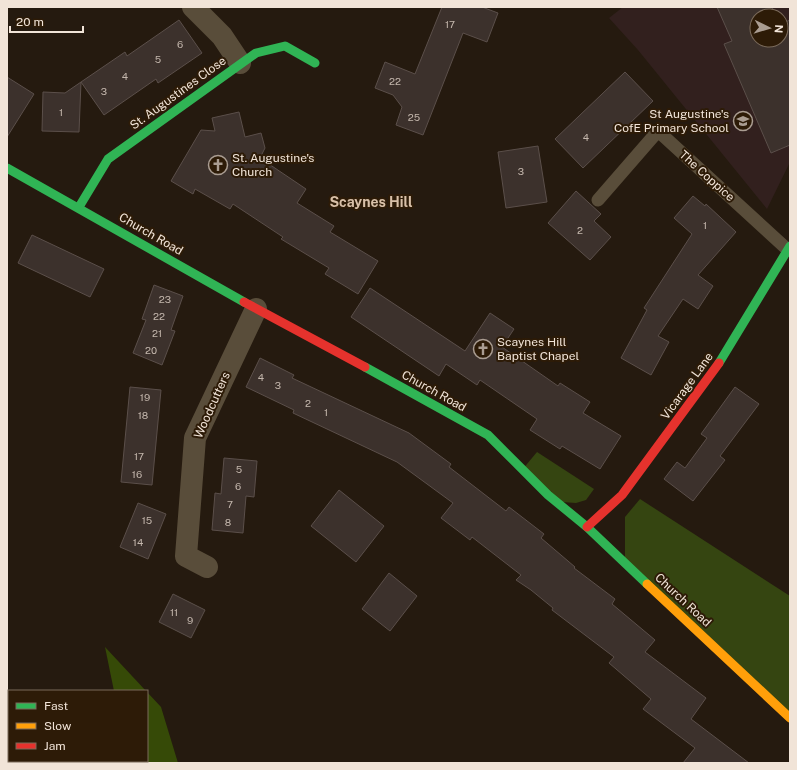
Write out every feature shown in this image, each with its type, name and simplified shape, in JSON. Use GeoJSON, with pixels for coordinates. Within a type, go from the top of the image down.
{"type":"FeatureCollection","features":[{"type":"Feature","properties":{"kind":"street"},"geometry":{"type":"LineString","coordinates":[[193,7],[222,36],[240,63]]}},
{"type":"Feature","properties":{"kind":"street","name":"St. Augustines Close"},"geometry":{"type":"LineString","coordinates":[[80,207],[108,159],[256,53],[285,46],[315,63]]}},
{"type":"Feature","properties":{"kind":"street","name":"Church Road"},"geometry":{"type":"LineString","coordinates":[[7,168],[80,207],[256,308],[447,411],[488,435],[548,495],[587,527],[790,718]]}},
{"type":"Feature","properties":{"kind":"street","name":"Vicarage Lane"},"geometry":{"type":"LineString","coordinates":[[587,527],[622,494],[725,354],[789,248]]}},
{"type":"Feature","properties":{"kind":"street","name":"Woodcutters"},"geometry":{"type":"LineString","coordinates":[[208,567],[186,556],[195,438],[256,308]]}},
{"type":"Feature","properties":{"kind":"lane","name":"The Coppice"},"geometry":{"type":"LineString","coordinates":[[598,200],[658,131],[789,248]]}},
{"type":"Feature","properties":{"kind":"shaded area","name":"St Augustine's CofE Primary School"},"geometry":{"type":"Polygon","coordinates":[[[623,7],[790,7],[790,162],[767,209],[638,50],[609,18],[623,7]]]}},
{"type":"Feature","properties":{"kind":"green space"},"geometry":{"type":"Polygon","coordinates":[[[537,452],[594,489],[586,500],[576,503],[562,502],[522,470],[537,452]]]}},
{"type":"Feature","properties":{"kind":"green space"},"geometry":{"type":"Polygon","coordinates":[[[640,499],[790,596],[790,718],[625,562],[625,517],[640,499]]]}},
{"type":"Feature","properties":{"kind":"green space"},"geometry":{"type":"Polygon","coordinates":[[[105,647],[145,690],[114,690],[105,647]]]}},
{"type":"Feature","properties":{"kind":"green space"},"geometry":{"type":"Polygon","coordinates":[[[148,693],[161,707],[178,763],[129,763],[148,762],[148,693]]]}},
{"type":"Feature","properties":{"kind":"building"},"geometry":{"type":"Polygon","coordinates":[[[442,7],[482,7],[498,13],[487,42],[463,33],[423,135],[396,125],[402,107],[393,95],[375,88],[385,62],[415,74],[442,7]]]}},
{"type":"Feature","properties":{"kind":"building"},"geometry":{"type":"Polygon","coordinates":[[[717,7],[772,7],[749,8],[749,48],[789,48],[790,20],[790,145],[771,153],[724,44],[732,41],[717,7]]]}},
{"type":"Feature","properties":{"kind":"building"},"geometry":{"type":"Polygon","coordinates":[[[179,20],[202,53],[158,83],[156,79],[104,115],[81,82],[125,52],[127,56],[179,20]]]}},
{"type":"Feature","properties":{"kind":"building"},"geometry":{"type":"Polygon","coordinates":[[[625,72],[653,101],[583,168],[555,139],[625,72]]]}},
{"type":"Feature","properties":{"kind":"building"},"geometry":{"type":"Polygon","coordinates":[[[7,77],[34,94],[7,137],[7,77]]]}},
{"type":"Feature","properties":{"kind":"building"},"geometry":{"type":"Polygon","coordinates":[[[81,82],[79,132],[42,131],[43,92],[65,93],[81,82]]]}},
{"type":"Feature","properties":{"kind":"building"},"geometry":{"type":"Polygon","coordinates":[[[239,112],[245,137],[261,133],[265,148],[260,158],[306,189],[297,203],[334,226],[330,232],[378,261],[358,294],[325,274],[329,268],[281,239],[283,237],[233,204],[230,209],[195,189],[193,194],[171,181],[201,130],[215,131],[212,118],[239,112]]]}},
{"type":"Feature","properties":{"kind":"building"},"geometry":{"type":"Polygon","coordinates":[[[538,146],[547,202],[506,208],[498,152],[538,146]]]}},
{"type":"Feature","properties":{"kind":"building"},"geometry":{"type":"Polygon","coordinates":[[[576,191],[601,214],[594,221],[611,237],[590,260],[548,223],[576,191]]]}},
{"type":"Feature","properties":{"kind":"building"},"geometry":{"type":"Polygon","coordinates":[[[693,196],[705,206],[706,204],[736,232],[698,275],[713,286],[698,309],[683,299],[658,336],[669,342],[651,375],[621,358],[647,310],[644,308],[692,234],[674,218],[693,196]]]}},
{"type":"Feature","properties":{"kind":"building"},"geometry":{"type":"Polygon","coordinates":[[[32,235],[104,269],[90,297],[18,263],[32,235]]]}},
{"type":"Feature","properties":{"kind":"building"},"geometry":{"type":"Polygon","coordinates":[[[154,285],[183,296],[171,330],[175,331],[162,365],[133,353],[146,320],[142,319],[154,285]]]}},
{"type":"Feature","properties":{"kind":"building"},"geometry":{"type":"Polygon","coordinates":[[[370,288],[465,351],[490,313],[514,329],[502,347],[558,386],[560,383],[590,402],[583,413],[621,436],[600,469],[562,446],[560,449],[530,430],[537,419],[480,380],[477,385],[446,364],[439,376],[351,317],[370,288]]]}},
{"type":"Feature","properties":{"kind":"building"},"geometry":{"type":"Polygon","coordinates":[[[260,358],[294,375],[292,378],[409,433],[451,464],[449,467],[506,511],[509,507],[544,534],[541,538],[575,567],[574,568],[615,599],[612,604],[655,640],[645,652],[706,698],[691,719],[749,763],[683,763],[695,748],[643,709],[651,699],[609,663],[614,657],[552,610],[553,608],[531,590],[516,580],[521,575],[472,537],[470,540],[441,518],[453,503],[397,462],[293,413],[294,410],[246,387],[260,358]]]}},
{"type":"Feature","properties":{"kind":"building"},"geometry":{"type":"Polygon","coordinates":[[[130,387],[161,390],[152,485],[121,482],[130,387]]]}},
{"type":"Feature","properties":{"kind":"building"},"geometry":{"type":"Polygon","coordinates":[[[735,387],[759,404],[720,456],[725,460],[693,501],[664,479],[677,462],[685,468],[707,438],[701,434],[735,387]]]}},
{"type":"Feature","properties":{"kind":"building"},"geometry":{"type":"Polygon","coordinates":[[[224,458],[257,461],[254,497],[246,496],[243,533],[212,530],[215,493],[221,494],[224,458]]]}},
{"type":"Feature","properties":{"kind":"building"},"geometry":{"type":"Polygon","coordinates":[[[339,490],[384,526],[356,562],[311,526],[339,490]]]}},
{"type":"Feature","properties":{"kind":"building"},"geometry":{"type":"Polygon","coordinates":[[[138,503],[166,514],[148,559],[120,547],[138,503]]]}},
{"type":"Feature","properties":{"kind":"building"},"geometry":{"type":"Polygon","coordinates":[[[389,573],[417,596],[390,631],[362,609],[389,573]]]}},
{"type":"Feature","properties":{"kind":"building"},"geometry":{"type":"Polygon","coordinates":[[[173,594],[205,610],[191,638],[159,622],[173,594]]]}},
{"type":"Feature","properties":{"kind":"traffic: fast"},"geometry":{"type":"LineString","coordinates":[[79,207],[108,159],[256,53],[285,46],[315,63]]}},
{"type":"Feature","properties":{"kind":"traffic: fast"},"geometry":{"type":"LineString","coordinates":[[7,168],[244,302]]}},
{"type":"Feature","properties":{"kind":"traffic: fast"},"geometry":{"type":"LineString","coordinates":[[719,363],[790,246]]}},
{"type":"Feature","properties":{"kind":"traffic: fast"},"geometry":{"type":"LineString","coordinates":[[365,367],[488,435],[548,495],[587,527],[647,584]]}},
{"type":"Feature","properties":{"kind":"traffic: slow"},"geometry":{"type":"LineString","coordinates":[[647,584],[790,718]]}},
{"type":"Feature","properties":{"kind":"traffic: jam"},"geometry":{"type":"LineString","coordinates":[[244,302],[365,367]]}},
{"type":"Feature","properties":{"kind":"traffic: jam"},"geometry":{"type":"LineString","coordinates":[[587,527],[622,495],[719,363]]}},
{"type":"Feature","properties":{"kind":"place","name":"St Augustine's CofE Primary School"},"geometry":{"type":"Point","coordinates":[743,121]}},
{"type":"Feature","properties":{"kind":"place","name":"St. Augustine's Church"},"geometry":{"type":"Point","coordinates":[218,165]}},
{"type":"Feature","properties":{"kind":"place","name":"Scaynes Hill Baptist Chapel"},"geometry":{"type":"Point","coordinates":[483,349]}},
{"type":"Feature","properties":{"kind":"district","name":"Scaynes Hill"},"geometry":{"type":"Point","coordinates":[371,202]}}]}
